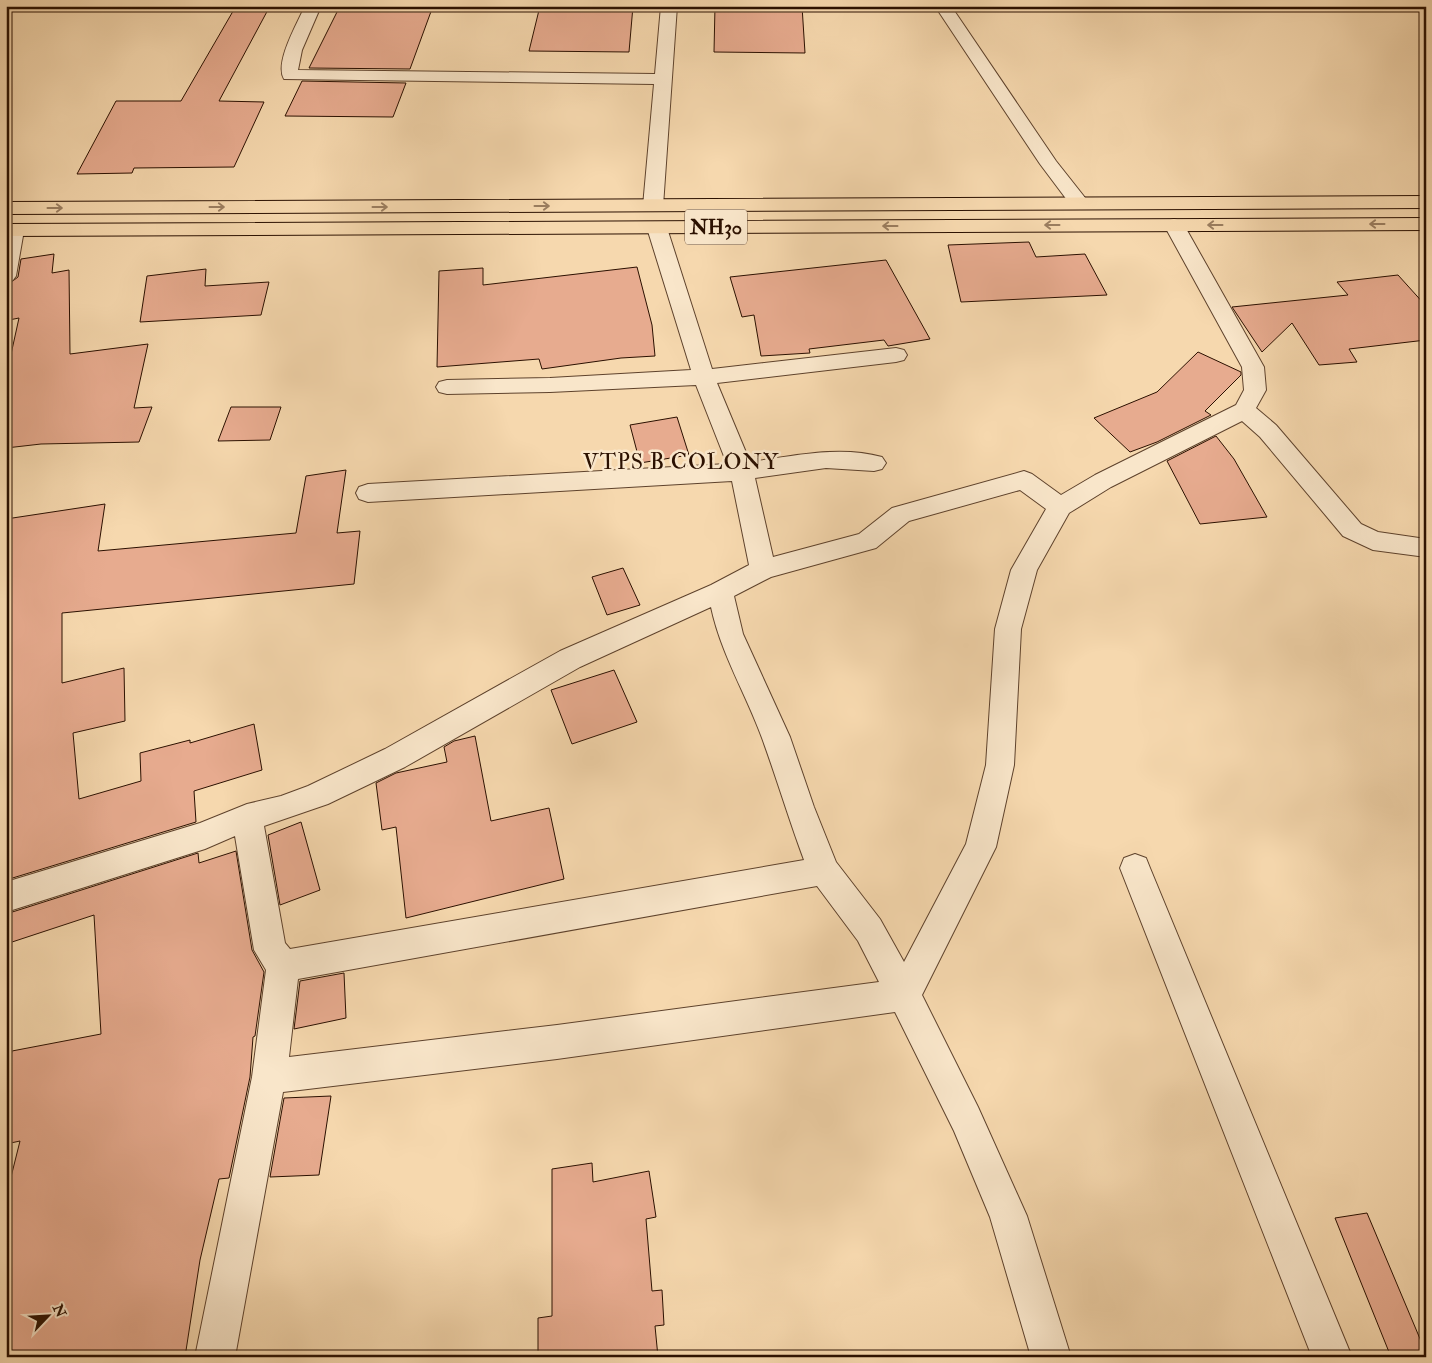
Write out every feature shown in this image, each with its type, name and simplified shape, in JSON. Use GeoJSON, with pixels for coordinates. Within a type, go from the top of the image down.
{"type":"FeatureCollection","features":[{"type":"Feature","properties":{"kind":"highway","name":"NH30"},"geometry":{"type":"LineString","coordinates":[[10,230],[655,217],[1080,204],[1426,202]]}},
{"type":"Feature","properties":{"kind":"highway","name":"NH30"},"geometry":{"type":"LineString","coordinates":[[6,208],[1174,225],[1426,224]]}},
{"type":"Feature","properties":{"kind":"street"},"geometry":{"type":"LineString","coordinates":[[313,6],[292,56],[288,69],[290,75],[664,79]]}},
{"type":"Feature","properties":{"kind":"street"},"geometry":{"type":"LineString","coordinates":[[669,6],[655,217],[704,376],[742,472],[763,569]]}},
{"type":"Feature","properties":{"kind":"street"},"geometry":{"type":"LineString","coordinates":[[943,6],[1049,164],[1080,204]]}},
{"type":"Feature","properties":{"kind":"street"},"geometry":{"type":"LineString","coordinates":[[904,995],[981,847],[1000,765],[1008,628],[1024,570],[1060,507],[1102,481],[1244,410],[1256,390],[1253,367],[1174,225]]}},
{"type":"Feature","properties":{"kind":"street"},"geometry":{"type":"LineString","coordinates":[[6,276],[10,230]]}},
{"type":"Feature","properties":{"kind":"street"},"geometry":{"type":"LineString","coordinates":[[447,387],[550,385],[704,376],[896,356]]}},
{"type":"Feature","properties":{"kind":"street"},"geometry":{"type":"LineString","coordinates":[[1244,410],[1268,431],[1352,530],[1373,541],[1426,548]]}},
{"type":"Feature","properties":{"kind":"street"},"geometry":{"type":"LineString","coordinates":[[368,493],[742,472],[826,460],[874,462]]}},
{"type":"Feature","properties":{"kind":"street"},"geometry":{"type":"LineString","coordinates":[[6,897],[205,835],[246,817],[281,809],[318,795],[394,758],[570,659],[720,592],[763,569],[867,541],[901,514],[1024,480],[1060,507]]}},
{"type":"Feature","properties":{"kind":"street"},"geometry":{"type":"LineString","coordinates":[[720,592],[730,634],[776,737],[824,871],[869,930],[904,995],[966,1119],[1008,1216],[1051,1357]]}},
{"type":"Feature","properties":{"kind":"street"},"geometry":{"type":"LineString","coordinates":[[215,1357],[269,1077],[283,966],[270,950],[246,817]]}},
{"type":"Feature","properties":{"kind":"street"},"geometry":{"type":"LineString","coordinates":[[1135,868],[1332,1357]]}},
{"type":"Feature","properties":{"kind":"street"},"geometry":{"type":"LineString","coordinates":[[283,966],[824,871]]}},
{"type":"Feature","properties":{"kind":"street"},"geometry":{"type":"LineString","coordinates":[[269,1077],[557,1042],[904,995]]}},
{"type":"Feature","properties":{"kind":"building"},"geometry":{"type":"Polygon","coordinates":[[[236,6],[270,6],[219,101],[264,102],[234,167],[134,168],[132,173],[77,174],[116,101],[181,101],[236,6]]]}},
{"type":"Feature","properties":{"kind":"building"},"geometry":{"type":"Polygon","coordinates":[[[340,6],[433,6],[410,69],[309,68],[340,6]]]}},
{"type":"Feature","properties":{"kind":"building"},"geometry":{"type":"Polygon","coordinates":[[[540,6],[633,6],[629,52],[529,51],[540,6]]]}},
{"type":"Feature","properties":{"kind":"building"},"geometry":{"type":"Polygon","coordinates":[[[715,6],[802,6],[805,53],[714,52],[715,6]]]}},
{"type":"Feature","properties":{"kind":"building"},"geometry":{"type":"Polygon","coordinates":[[[302,81],[406,83],[393,117],[285,116],[302,81]]]}},
{"type":"Feature","properties":{"kind":"building"},"geometry":{"type":"Polygon","coordinates":[[[1029,242],[1036,257],[1085,254],[1107,295],[961,302],[948,245],[1029,242]]]}},
{"type":"Feature","properties":{"kind":"building"},"geometry":{"type":"Polygon","coordinates":[[[54,254],[52,273],[69,270],[70,354],[148,344],[134,408],[152,407],[139,442],[41,444],[6,448],[6,377],[19,318],[9,320],[10,283],[18,277],[21,259],[54,254]]]}},
{"type":"Feature","properties":{"kind":"building"},"geometry":{"type":"Polygon","coordinates":[[[886,260],[930,339],[888,346],[884,340],[809,349],[810,353],[761,356],[754,315],[742,317],[730,277],[886,260]]]}},
{"type":"Feature","properties":{"kind":"building"},"geometry":{"type":"Polygon","coordinates":[[[637,267],[652,325],[655,356],[621,358],[542,369],[539,359],[437,367],[439,271],[483,268],[483,285],[637,267]]]}},
{"type":"Feature","properties":{"kind":"building"},"geometry":{"type":"Polygon","coordinates":[[[206,269],[205,286],[269,282],[261,315],[140,322],[147,276],[206,269]]]}},
{"type":"Feature","properties":{"kind":"building"},"geometry":{"type":"Polygon","coordinates":[[[1398,275],[1426,306],[1426,340],[1349,349],[1357,362],[1319,365],[1292,323],[1262,352],[1232,307],[1348,295],[1337,282],[1398,275]]]}},
{"type":"Feature","properties":{"kind":"building"},"geometry":{"type":"Polygon","coordinates":[[[1198,352],[1241,372],[1241,375],[1205,411],[1211,415],[1157,442],[1130,452],[1094,418],[1157,392],[1198,352]]]}},
{"type":"Feature","properties":{"kind":"building"},"geometry":{"type":"Polygon","coordinates":[[[231,407],[281,407],[270,440],[218,441],[231,407]]]}},
{"type":"Feature","properties":{"kind":"building"},"geometry":{"type":"Polygon","coordinates":[[[677,417],[689,455],[640,463],[630,425],[677,417]]]}},
{"type":"Feature","properties":{"kind":"building"},"geometry":{"type":"Polygon","coordinates":[[[1216,436],[1234,459],[1267,517],[1200,524],[1167,461],[1216,436]]]}},
{"type":"Feature","properties":{"kind":"building"},"geometry":{"type":"Polygon","coordinates":[[[346,470],[337,533],[360,531],[354,584],[62,613],[62,683],[124,668],[125,721],[73,733],[79,799],[141,781],[140,753],[190,740],[190,743],[254,724],[262,770],[194,791],[196,822],[6,880],[6,519],[105,504],[98,551],[296,533],[306,476],[346,470]]]}},
{"type":"Feature","properties":{"kind":"building"},"geometry":{"type":"Polygon","coordinates":[[[623,568],[640,605],[607,615],[592,577],[623,568]]]}},
{"type":"Feature","properties":{"kind":"building"},"geometry":{"type":"Polygon","coordinates":[[[614,670],[637,722],[572,744],[551,690],[614,670]]]}},
{"type":"Feature","properties":{"kind":"building"},"geometry":{"type":"Polygon","coordinates":[[[475,736],[491,821],[549,808],[564,879],[406,918],[396,827],[382,830],[376,783],[396,773],[447,762],[444,747],[454,741],[475,736]]]}},
{"type":"Feature","properties":{"kind":"building"},"geometry":{"type":"Polygon","coordinates":[[[301,822],[320,890],[280,905],[268,835],[301,822]]]}},
{"type":"Feature","properties":{"kind":"building"},"geometry":{"type":"Polygon","coordinates":[[[236,851],[252,950],[264,972],[255,1036],[253,1037],[250,1077],[229,1178],[219,1179],[200,1260],[185,1357],[6,1357],[6,1197],[20,1141],[6,1144],[6,1087],[12,1051],[101,1034],[94,915],[6,944],[6,914],[198,853],[199,863],[236,851]]]}},
{"type":"Feature","properties":{"kind":"building"},"geometry":{"type":"Polygon","coordinates":[[[344,973],[346,1018],[294,1029],[300,981],[344,973]]]}},
{"type":"Feature","properties":{"kind":"building"},"geometry":{"type":"Polygon","coordinates":[[[331,1096],[319,1175],[270,1177],[284,1098],[331,1096]]]}},
{"type":"Feature","properties":{"kind":"building"},"geometry":{"type":"Polygon","coordinates":[[[592,1163],[593,1182],[649,1171],[656,1217],[646,1219],[652,1291],[662,1290],[664,1325],[655,1326],[658,1357],[538,1357],[538,1318],[552,1316],[552,1169],[592,1163]]]}},
{"type":"Feature","properties":{"kind":"building"},"geometry":{"type":"Polygon","coordinates":[[[1367,1213],[1426,1353],[1426,1357],[1391,1357],[1335,1218],[1367,1213]]]}},
{"type":"Feature","properties":{"kind":"district","name":"VTPS B COLONY"},"geometry":{"type":"Point","coordinates":[681,461]}}]}
